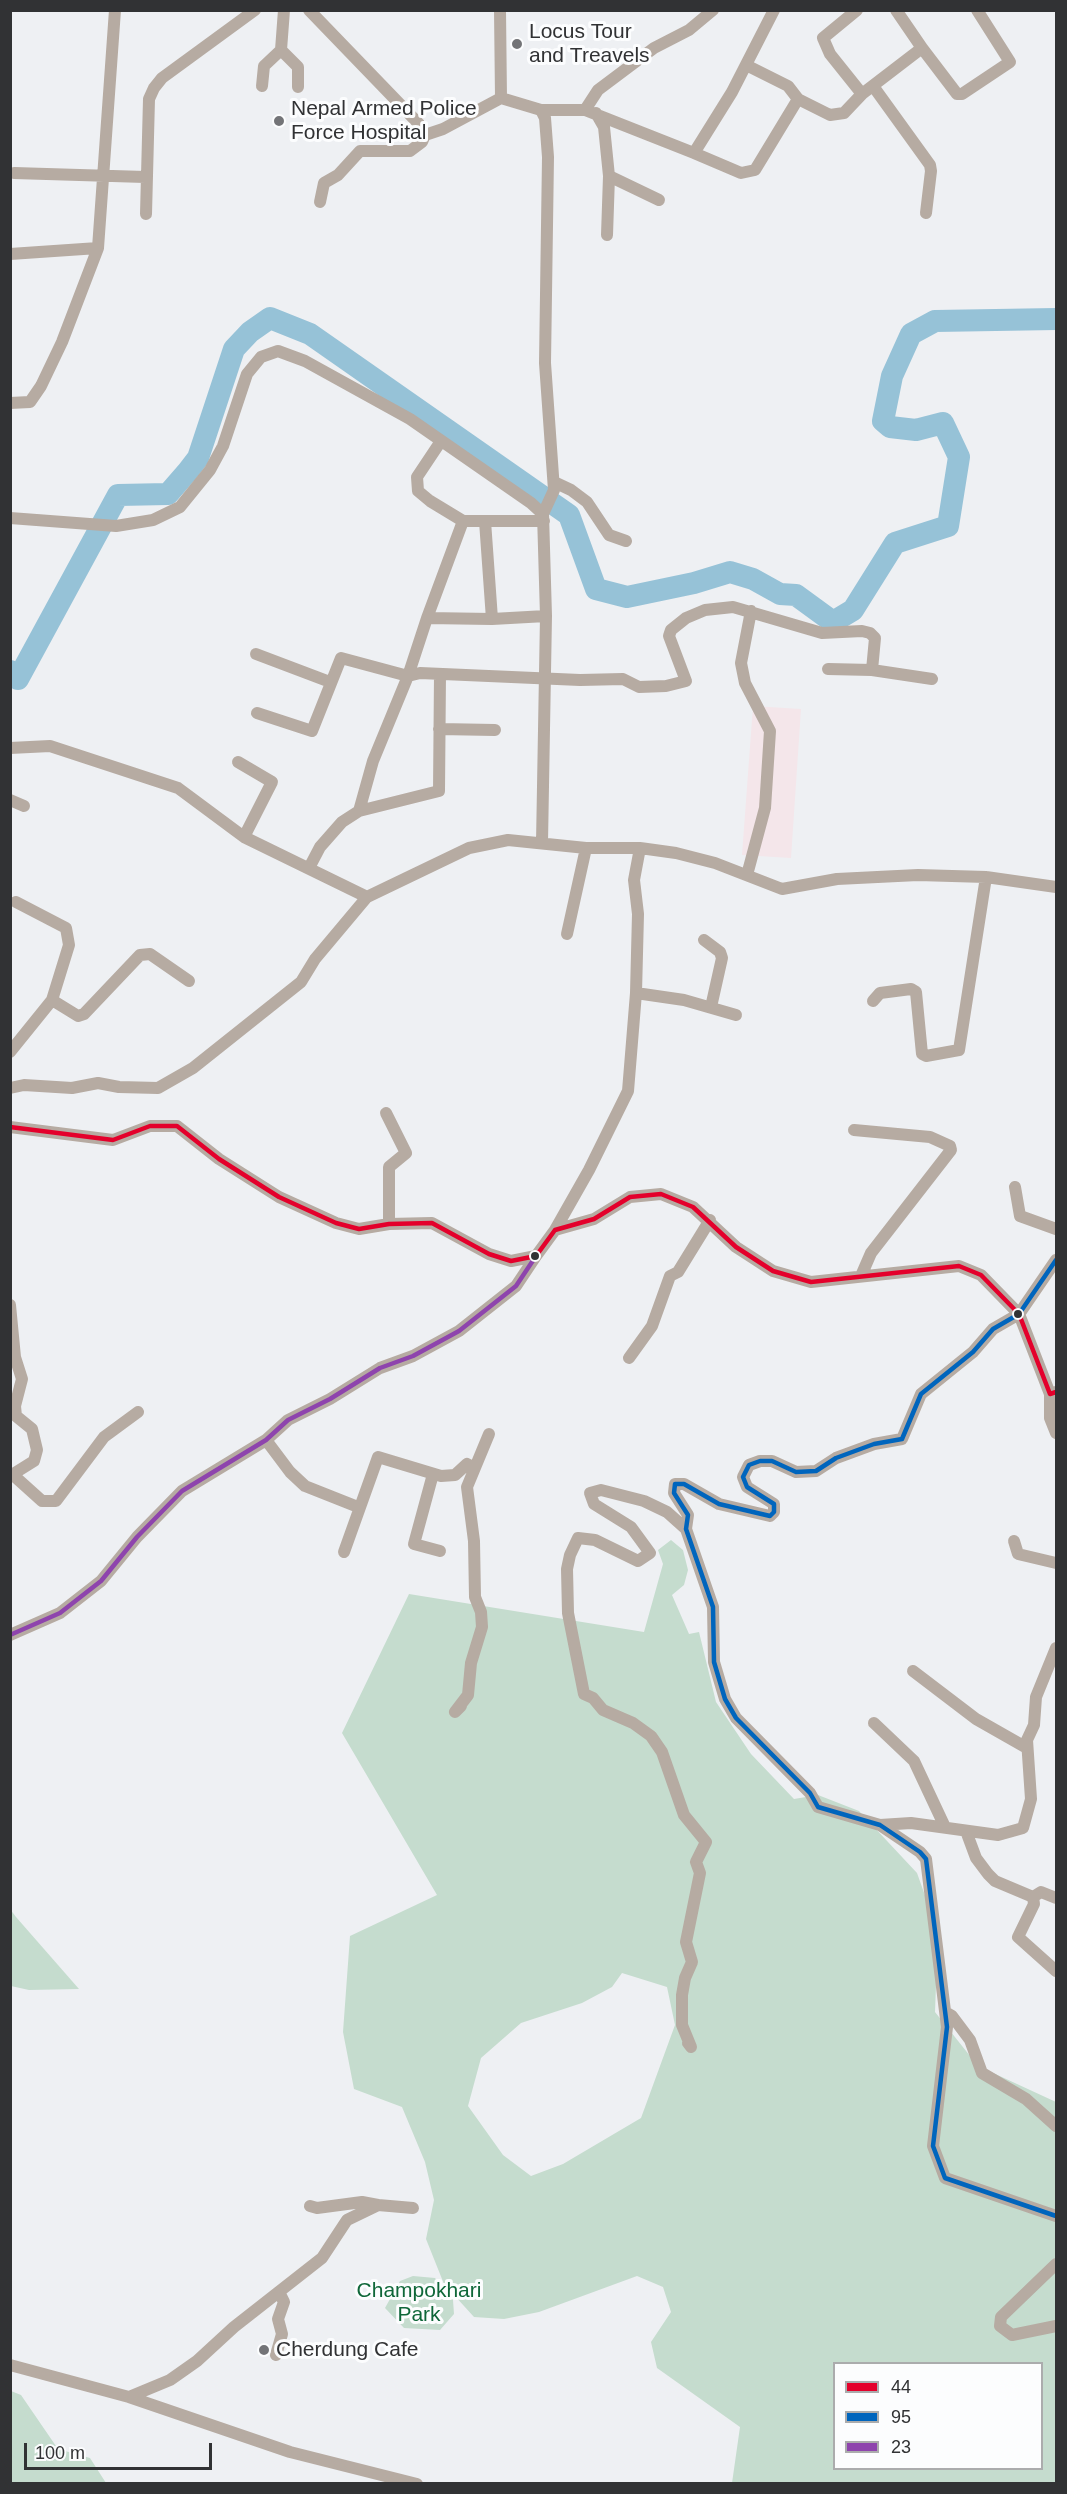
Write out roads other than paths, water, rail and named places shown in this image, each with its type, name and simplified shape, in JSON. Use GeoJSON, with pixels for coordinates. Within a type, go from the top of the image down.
{"type":"FeatureCollection","features":[{"type":"Feature","properties":{"kind":"street"},"geometry":{"type":"LineString","coordinates":[[10,403],[30,402],[41,386],[62,342],[98,248],[115,10]]}},
{"type":"Feature","properties":{"kind":"street"},"geometry":{"type":"LineString","coordinates":[[146,214],[145,177],[149,99],[154,88],[162,78],[255,10]]}},
{"type":"Feature","properties":{"kind":"street"},"geometry":{"type":"LineString","coordinates":[[262,86],[264,66],[281,50],[284,10]]}},
{"type":"Feature","properties":{"kind":"street"},"geometry":{"type":"LineString","coordinates":[[309,10],[419,124],[425,135]]}},
{"type":"Feature","properties":{"kind":"street"},"geometry":{"type":"LineString","coordinates":[[500,10],[501,98]]}},
{"type":"Feature","properties":{"kind":"street"},"geometry":{"type":"LineString","coordinates":[[591,112],[598,90],[654,48],[689,30],[713,10]]}},
{"type":"Feature","properties":{"kind":"street"},"geometry":{"type":"LineString","coordinates":[[694,153],[746,65],[774,10]]}},
{"type":"Feature","properties":{"kind":"street"},"geometry":{"type":"LineString","coordinates":[[857,10],[823,38],[830,54],[862,94]]}},
{"type":"Feature","properties":{"kind":"street"},"geometry":{"type":"LineString","coordinates":[[896,10],[957,94],[962,94],[1008,65],[1010,59],[977,10]]}},
{"type":"Feature","properties":{"kind":"street"},"geometry":{"type":"LineString","coordinates":[[746,65],[788,86],[798,99],[830,115],[844,113],[862,94],[922,48]]}},
{"type":"Feature","properties":{"kind":"street"},"geometry":{"type":"LineString","coordinates":[[281,50],[298,67],[298,87]]}},
{"type":"Feature","properties":{"kind":"street"},"geometry":{"type":"LineString","coordinates":[[873,86],[930,165],[932,171],[927,213]]}},
{"type":"Feature","properties":{"kind":"street"},"geometry":{"type":"LineString","coordinates":[[320,202],[324,183],[338,175],[360,151],[410,151],[422,142],[425,135],[443,129],[501,98],[541,110],[591,112],[741,173],[755,170],[798,99]]}},
{"type":"Feature","properties":{"kind":"street"},"geometry":{"type":"LineString","coordinates":[[541,110],[545,118],[548,157],[545,363],[554,486],[544,516],[546,616],[542,843]]}},
{"type":"Feature","properties":{"kind":"street"},"geometry":{"type":"LineString","coordinates":[[591,112],[604,127],[609,176],[607,235]]}},
{"type":"Feature","properties":{"kind":"street"},"geometry":{"type":"LineString","coordinates":[[14,173],[145,177]]}},
{"type":"Feature","properties":{"kind":"street"},"geometry":{"type":"LineString","coordinates":[[609,176],[659,200]]}},
{"type":"Feature","properties":{"kind":"street"},"geometry":{"type":"LineString","coordinates":[[10,254],[98,248]]}},
{"type":"Feature","properties":{"kind":"street"},"geometry":{"type":"LineString","coordinates":[[10,518],[116,526],[153,520],[180,507],[205,477],[223,446],[247,374],[261,357],[278,351],[305,361],[410,419],[531,503],[544,516]]}},
{"type":"Feature","properties":{"kind":"street"},"geometry":{"type":"LineString","coordinates":[[441,441],[417,477],[418,491],[463,521],[544,516]]}},
{"type":"Feature","properties":{"kind":"street"},"geometry":{"type":"LineString","coordinates":[[554,486],[572,490],[587,502],[609,535],[626,542]]}},
{"type":"Feature","properties":{"kind":"street"},"geometry":{"type":"LineString","coordinates":[[359,811],[373,761],[408,676],[463,521]]}},
{"type":"Feature","properties":{"kind":"street"},"geometry":{"type":"LineString","coordinates":[[485,521],[492,620]]}},
{"type":"Feature","properties":{"kind":"street"},"geometry":{"type":"LineString","coordinates":[[257,713],[312,731],[341,658],[408,676],[441,674],[544,679],[623,679],[639,687],[666,686],[686,681],[669,636],[671,630],[686,618],[705,610],[733,607],[822,633],[862,631],[870,633],[874,638],[872,670]]}},
{"type":"Feature","properties":{"kind":"street"},"geometry":{"type":"LineString","coordinates":[[747,875],[765,808],[770,731],[745,683],[741,663],[751,611]]}},
{"type":"Feature","properties":{"kind":"street"},"geometry":{"type":"LineString","coordinates":[[427,618],[492,620],[546,616]]}},
{"type":"Feature","properties":{"kind":"street"},"geometry":{"type":"LineString","coordinates":[[256,654],[330,682]]}},
{"type":"Feature","properties":{"kind":"street"},"geometry":{"type":"LineString","coordinates":[[828,669],[872,670],[932,680]]}},
{"type":"Feature","properties":{"kind":"street"},"geometry":{"type":"LineString","coordinates":[[309,868],[320,847],[342,822],[359,811],[439,791],[441,674]]}},
{"type":"Feature","properties":{"kind":"street"},"geometry":{"type":"LineString","coordinates":[[439,729],[495,730]]}},
{"type":"Feature","properties":{"kind":"street"},"geometry":{"type":"LineString","coordinates":[[10,748],[50,746],[178,788],[244,837],[367,897]]}},
{"type":"Feature","properties":{"kind":"street"},"geometry":{"type":"LineString","coordinates":[[238,762],[272,782],[244,837]]}},
{"type":"Feature","properties":{"kind":"street"},"geometry":{"type":"LineString","coordinates":[[10,800],[24,806]]}},
{"type":"Feature","properties":{"kind":"street"},"geometry":{"type":"LineString","coordinates":[[10,1088],[24,1085],[72,1088],[98,1083],[119,1087],[158,1088],[193,1068],[301,982],[315,959],[367,897],[469,848],[508,840],[586,848],[640,848],[676,853],[747,875],[782,890],[837,879],[918,875],[986,878],[1056,887]]}},
{"type":"Feature","properties":{"kind":"street"},"geometry":{"type":"LineString","coordinates":[[567,934],[586,848]]}},
{"type":"Feature","properties":{"kind":"street"},"geometry":{"type":"LineString","coordinates":[[10,1635],[60,1614],[101,1581],[137,1537],[182,1491],[266,1440],[288,1420],[330,1399],[380,1368],[413,1356],[459,1331],[516,1286],[555,1230],[589,1170],[628,1091],[636,993],[638,914],[634,880],[640,848]]}},
{"type":"Feature","properties":{"kind":"street"},"geometry":{"type":"LineString","coordinates":[[873,1001],[880,993],[911,989],[916,992],[922,1054],[926,1056],[959,1050],[986,878]]}},
{"type":"Feature","properties":{"kind":"street"},"geometry":{"type":"LineString","coordinates":[[10,1052],[51,1000],[69,945],[66,928],[16,902]]}},
{"type":"Feature","properties":{"kind":"street"},"geometry":{"type":"LineString","coordinates":[[704,940],[720,952],[722,958],[711,1007]]}},
{"type":"Feature","properties":{"kind":"street"},"geometry":{"type":"LineString","coordinates":[[51,1000],[78,1016],[84,1014],[140,955],[150,954],[189,981]]}},
{"type":"Feature","properties":{"kind":"street"},"geometry":{"type":"LineString","coordinates":[[636,993],[711,1007],[736,1015]]}},
{"type":"Feature","properties":{"kind":"street"},"geometry":{"type":"LineString","coordinates":[[386,1113],[406,1153],[389,1167],[389,1224]]}},
{"type":"Feature","properties":{"kind":"street"},"geometry":{"type":"LineString","coordinates":[[10,1126],[113,1140],[150,1126],[177,1126],[219,1159],[279,1197],[336,1223],[359,1229],[389,1224],[432,1222],[489,1254],[511,1261],[536,1256]]}},
{"type":"Feature","properties":{"kind":"street"},"geometry":{"type":"LineString","coordinates":[[854,1130],[930,1137],[950,1146],[951,1150],[871,1253],[861,1276]]}},
{"type":"Feature","properties":{"kind":"street"},"geometry":{"type":"LineString","coordinates":[[1016,1187],[1020,1216],[1056,1229]]}},
{"type":"Feature","properties":{"kind":"street"},"geometry":{"type":"LineString","coordinates":[[555,1230],[594,1219],[630,1197],[661,1194],[693,1207],[710,1220],[736,1247],[773,1270],[811,1282],[959,1266],[981,1275],[1019,1314],[1053,1393],[1050,1418],[1056,1433]]}},
{"type":"Feature","properties":{"kind":"street"},"geometry":{"type":"LineString","coordinates":[[630,1358],[652,1326],[670,1276],[678,1272],[710,1220]]}},
{"type":"Feature","properties":{"kind":"street"},"geometry":{"type":"LineString","coordinates":[[1056,1260],[1019,1314],[993,1329],[974,1352],[921,1394],[902,1439],[874,1444],[836,1458],[816,1471],[796,1472],[772,1461],[760,1461],[749,1465],[743,1477],[747,1487],[774,1504],[774,1512],[770,1516],[719,1504],[684,1484],[675,1484],[674,1493],[688,1515],[686,1529],[713,1607],[713,1661],[725,1699],[736,1718],[810,1793],[818,1807],[833,1814],[880,1825],[904,1823],[999,1834],[1023,1827],[1031,1799],[1027,1748],[1034,1725],[1036,1697],[1056,1648]]}},
{"type":"Feature","properties":{"kind":"street"},"geometry":{"type":"LineString","coordinates":[[10,1305],[13,1309],[15,1358],[22,1379],[15,1406],[16,1416],[32,1429],[38,1450],[34,1461],[11,1475],[42,1501],[56,1501],[104,1437],[138,1412]]}},
{"type":"Feature","properties":{"kind":"street"},"geometry":{"type":"LineString","coordinates":[[461,1706],[455,1712],[468,1695],[471,1663],[482,1626],[481,1612],[475,1598],[474,1541],[467,1487],[489,1434]]}},
{"type":"Feature","properties":{"kind":"street"},"geometry":{"type":"LineString","coordinates":[[266,1440],[290,1472],[305,1486],[358,1507]]}},
{"type":"Feature","properties":{"kind":"street"},"geometry":{"type":"LineString","coordinates":[[344,1552],[358,1507],[378,1457],[433,1474],[455,1475],[467,1464],[474,1468]]}},
{"type":"Feature","properties":{"kind":"street"},"geometry":{"type":"LineString","coordinates":[[433,1474],[414,1544],[440,1551]]}},
{"type":"Feature","properties":{"kind":"street"},"geometry":{"type":"LineString","coordinates":[[686,1529],[667,1512],[644,1501],[601,1490],[590,1493],[594,1504],[631,1527],[650,1553],[638,1561],[596,1540],[579,1538],[570,1555],[567,1569],[568,1613],[584,1694],[593,1698],[603,1710],[633,1723],[651,1736],[662,1752],[684,1815],[706,1842],[696,1862],[700,1874],[686,1942],[692,1962],[685,1978],[682,1995],[682,2025],[691,2047],[688,2043]]}},
{"type":"Feature","properties":{"kind":"street"},"geometry":{"type":"LineString","coordinates":[[1014,1541],[1018,1554],[1056,1563]]}},
{"type":"Feature","properties":{"kind":"street"},"geometry":{"type":"LineString","coordinates":[[912,1671],[976,1719],[1027,1748]]}},
{"type":"Feature","properties":{"kind":"street"},"geometry":{"type":"LineString","coordinates":[[874,1723],[914,1761],[945,1827]]}},
{"type":"Feature","properties":{"kind":"street"},"geometry":{"type":"LineString","coordinates":[[880,1825],[921,1852],[926,1859],[947,2027],[933,2146],[945,2178],[1056,2216]]}},
{"type":"Feature","properties":{"kind":"street"},"geometry":{"type":"LineString","coordinates":[[966,1831],[976,1858],[995,1881],[1033,1897]]}},
{"type":"Feature","properties":{"kind":"street"},"geometry":{"type":"LineString","coordinates":[[1033,1897],[1041,1892],[1056,1898]]}},
{"type":"Feature","properties":{"kind":"street"},"geometry":{"type":"LineString","coordinates":[[1033,1897],[1034,1904],[1018,1937],[1056,1971]]}},
{"type":"Feature","properties":{"kind":"street"},"geometry":{"type":"LineString","coordinates":[[945,2012],[952,2016],[970,2040],[982,2073],[1026,2099],[1056,2126]]}},
{"type":"Feature","properties":{"kind":"street"},"geometry":{"type":"LineString","coordinates":[[310,2206],[316,2208],[362,2202],[413,2208]]}},
{"type":"Feature","properties":{"kind":"street"},"geometry":{"type":"LineString","coordinates":[[129,2397],[182,2373],[322,2258],[348,2220],[378,2205]]}},
{"type":"Feature","properties":{"kind":"street"},"geometry":{"type":"LineString","coordinates":[[1056,2264],[1001,2317],[1000,2326],[1011,2335],[1056,2326]]}},
{"type":"Feature","properties":{"kind":"street"},"geometry":{"type":"LineString","coordinates":[[276,2355],[282,2334],[278,2319],[284,2302],[279,2292]]}},
{"type":"Feature","properties":{"kind":"street"},"geometry":{"type":"LineString","coordinates":[[10,2365],[129,2397],[290,2452],[417,2484]]}},
{"type":"Feature","properties":{"kind":"waterway"},"geometry":{"type":"LineString","coordinates":[[10,671],[18,679],[118,495],[168,494],[198,458],[234,349],[250,332],[270,318],[310,334],[569,515],[596,589],[627,597],[694,583],[730,572],[753,579],[780,594],[796,595],[833,622],[853,610],[895,543],[948,526],[959,457],[943,423],[916,430],[890,427],[883,421],[892,376],[911,334],[935,321],[1056,319]]}},
{"type":"Feature","properties":{"kind":"place","name":"Locus Tour and Treavels"},"geometry":{"type":"Point","coordinates":[517,44]}},
{"type":"Feature","properties":{"kind":"place","name":"Nepal Armed Police Force Hospital"},"geometry":{"type":"Point","coordinates":[279,121]}},
{"type":"Feature","properties":{"kind":"place","name":"Cherdung Cafe"},"geometry":{"type":"Point","coordinates":[264,2350]}},
{"type":"Feature","properties":{"kind":"park label","name":"Champokhari Park"},"geometry":{"type":"Point","coordinates":[419,2303]}}]}
